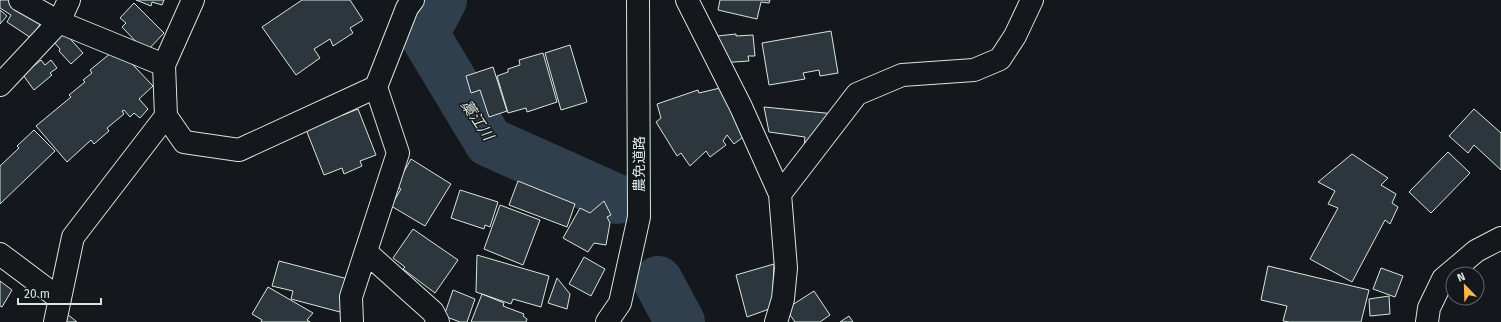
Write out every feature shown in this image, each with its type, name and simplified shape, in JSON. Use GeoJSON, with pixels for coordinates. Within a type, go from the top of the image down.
{"type":"FeatureCollection","features":[{"type":"Feature","properties":{"kind":"street"},"geometry":{"type":"LineString","coordinates":[[20,0],[59,22],[164,65]]}},
{"type":"Feature","properties":{"kind":"street"},"geometry":{"type":"LineString","coordinates":[[0,85],[59,22],[69,0]]}},
{"type":"Feature","properties":{"kind":"street"},"geometry":{"type":"LineString","coordinates":[[193,0],[164,65],[166,116],[184,142],[239,150],[376,87]]}},
{"type":"Feature","properties":{"kind":"street","name":"農免道路"},"geometry":{"type":"LineString","coordinates":[[607,322],[620,303],[639,217],[638,0]]}},
{"type":"Feature","properties":{"kind":"street"},"geometry":{"type":"LineString","coordinates":[[687,0],[741,107],[780,194],[786,268],[783,299],[776,322]]}},
{"type":"Feature","properties":{"kind":"street"},"geometry":{"type":"LineString","coordinates":[[780,194],[857,94],[902,75],[974,70],[1000,59],[1015,36],[1032,0]]}},
{"type":"Feature","properties":{"kind":"street"},"geometry":{"type":"LineString","coordinates":[[352,322],[351,297],[398,153],[376,87],[405,3]]}},
{"type":"Feature","properties":{"kind":"street"},"geometry":{"type":"LineString","coordinates":[[55,322],[73,237],[166,116]]}},
{"type":"Feature","properties":{"kind":"street"},"geometry":{"type":"LineString","coordinates":[[1427,322],[1429,308],[1443,279],[1476,251],[1501,238]]}},
{"type":"Feature","properties":{"kind":"street"},"geometry":{"type":"LineString","coordinates":[[366,252],[433,312],[438,322]]}},
{"type":"Feature","properties":{"kind":"street"},"geometry":{"type":"LineString","coordinates":[[0,254],[60,300]]}},
{"type":"Feature","properties":{"kind":"building"},"geometry":{"type":"Polygon","coordinates":[[[0,0],[16,0],[44,18],[31,38],[7,22],[11,15],[0,8],[0,0]]]}},
{"type":"Feature","properties":{"kind":"building"},"geometry":{"type":"Polygon","coordinates":[[[136,0],[164,0],[162,5],[152,2],[151,6],[136,0]]]}},
{"type":"Feature","properties":{"kind":"building"},"geometry":{"type":"Polygon","coordinates":[[[302,0],[350,0],[363,20],[350,28],[353,33],[333,46],[330,39],[314,49],[320,58],[296,75],[262,27],[302,0]]]}},
{"type":"Feature","properties":{"kind":"building"},"geometry":{"type":"Polygon","coordinates":[[[720,0],[770,0],[769,3],[761,2],[757,19],[718,10],[720,0]]]}},
{"type":"Feature","properties":{"kind":"building"},"geometry":{"type":"Polygon","coordinates":[[[134,3],[164,33],[146,52],[122,27],[126,23],[120,18],[134,3]]]}},
{"type":"Feature","properties":{"kind":"building"},"geometry":{"type":"Polygon","coordinates":[[[0,10],[7,16],[0,24],[0,10]]]}},
{"type":"Feature","properties":{"kind":"building"},"geometry":{"type":"Polygon","coordinates":[[[831,31],[838,73],[820,76],[819,70],[803,73],[805,79],[769,85],[762,43],[831,31]]]}},
{"type":"Feature","properties":{"kind":"building"},"geometry":{"type":"Polygon","coordinates":[[[64,32],[83,53],[71,64],[59,51],[60,49],[54,42],[64,32]]]}},
{"type":"Feature","properties":{"kind":"building"},"geometry":{"type":"Polygon","coordinates":[[[736,34],[736,36],[753,35],[755,56],[748,56],[749,61],[719,63],[717,36],[736,34]]]}},
{"type":"Feature","properties":{"kind":"building"},"geometry":{"type":"Polygon","coordinates":[[[570,45],[587,102],[561,110],[545,53],[570,45]]]}},
{"type":"Feature","properties":{"kind":"building"},"geometry":{"type":"Polygon","coordinates":[[[117,48],[153,86],[139,99],[148,109],[140,118],[134,113],[130,117],[124,110],[122,111],[124,114],[107,128],[109,131],[94,144],[91,140],[67,162],[36,126],[71,97],[69,95],[85,82],[83,80],[92,73],[90,70],[117,48]]]}},
{"type":"Feature","properties":{"kind":"building"},"geometry":{"type":"Polygon","coordinates":[[[543,53],[557,102],[527,112],[526,108],[508,113],[497,76],[508,72],[508,69],[520,65],[519,60],[543,53]]]}},
{"type":"Feature","properties":{"kind":"building"},"geometry":{"type":"Polygon","coordinates":[[[41,60],[45,65],[51,60],[57,68],[50,73],[52,75],[34,90],[23,75],[41,60]]]}},
{"type":"Feature","properties":{"kind":"building"},"geometry":{"type":"Polygon","coordinates":[[[493,67],[507,111],[489,117],[480,90],[471,93],[466,76],[493,67]]]}},
{"type":"Feature","properties":{"kind":"building"},"geometry":{"type":"Polygon","coordinates":[[[720,88],[751,131],[734,144],[727,135],[723,141],[726,145],[710,157],[706,151],[690,166],[681,153],[677,156],[656,122],[661,118],[657,104],[698,90],[699,93],[720,88]]]}},
{"type":"Feature","properties":{"kind":"building"},"geometry":{"type":"Polygon","coordinates":[[[764,107],[835,114],[803,157],[805,137],[769,132],[764,107]]]}},
{"type":"Feature","properties":{"kind":"building"},"geometry":{"type":"Polygon","coordinates":[[[358,109],[376,155],[360,161],[362,166],[344,174],[342,168],[324,175],[305,127],[342,112],[343,115],[358,109]]]}},
{"type":"Feature","properties":{"kind":"building"},"geometry":{"type":"Polygon","coordinates":[[[1474,109],[1501,133],[1501,170],[1474,145],[1468,153],[1449,136],[1474,109]]]}},
{"type":"Feature","properties":{"kind":"building"},"geometry":{"type":"Polygon","coordinates":[[[34,130],[55,151],[0,204],[0,166],[19,148],[17,146],[34,130]]]}},
{"type":"Feature","properties":{"kind":"building"},"geometry":{"type":"Polygon","coordinates":[[[1448,152],[1470,173],[1431,213],[1409,192],[1448,152]]]}},
{"type":"Feature","properties":{"kind":"building"},"geometry":{"type":"Polygon","coordinates":[[[1352,154],[1388,178],[1381,185],[1396,194],[1392,203],[1398,207],[1390,224],[1385,220],[1352,282],[1310,259],[1338,208],[1328,204],[1335,191],[1318,182],[1352,154]]]}},
{"type":"Feature","properties":{"kind":"building"},"geometry":{"type":"Polygon","coordinates":[[[411,159],[451,184],[425,226],[391,206],[401,189],[396,186],[411,159]]]}},
{"type":"Feature","properties":{"kind":"building"},"geometry":{"type":"Polygon","coordinates":[[[518,181],[575,204],[567,227],[509,205],[518,181]]]}},
{"type":"Feature","properties":{"kind":"building"},"geometry":{"type":"Polygon","coordinates":[[[460,190],[498,202],[490,227],[485,225],[484,229],[451,218],[460,190]]]}},
{"type":"Feature","properties":{"kind":"building"},"geometry":{"type":"Polygon","coordinates":[[[604,201],[611,215],[607,217],[610,223],[606,245],[594,243],[588,252],[563,238],[580,208],[590,213],[604,201]]]}},
{"type":"Feature","properties":{"kind":"building"},"geometry":{"type":"Polygon","coordinates":[[[500,205],[540,220],[523,265],[484,249],[500,205]]]}},
{"type":"Feature","properties":{"kind":"building"},"geometry":{"type":"Polygon","coordinates":[[[413,229],[458,260],[435,293],[403,269],[405,267],[393,258],[413,229]]]}},
{"type":"Feature","properties":{"kind":"building"},"geometry":{"type":"Polygon","coordinates":[[[477,255],[549,276],[541,307],[513,299],[511,304],[476,292],[477,255]]]}},
{"type":"Feature","properties":{"kind":"building"},"geometry":{"type":"Polygon","coordinates":[[[584,257],[605,269],[591,296],[569,284],[584,257]]]}},
{"type":"Feature","properties":{"kind":"building"},"geometry":{"type":"Polygon","coordinates":[[[279,261],[348,279],[340,312],[291,299],[293,291],[272,286],[279,261]]]}},
{"type":"Feature","properties":{"kind":"building"},"geometry":{"type":"Polygon","coordinates":[[[774,264],[772,308],[747,317],[736,275],[774,264]]]}},
{"type":"Feature","properties":{"kind":"building"},"geometry":{"type":"Polygon","coordinates":[[[1268,266],[1369,290],[1361,322],[1283,321],[1287,306],[1261,300],[1268,266]]]}},
{"type":"Feature","properties":{"kind":"building"},"geometry":{"type":"Polygon","coordinates":[[[1381,268],[1403,276],[1395,297],[1373,289],[1381,268]]]}},
{"type":"Feature","properties":{"kind":"building"},"geometry":{"type":"Polygon","coordinates":[[[557,278],[570,294],[567,309],[548,303],[557,278]]]}},
{"type":"Feature","properties":{"kind":"building"},"geometry":{"type":"Polygon","coordinates":[[[0,281],[12,290],[2,307],[0,306],[0,281]]]}},
{"type":"Feature","properties":{"kind":"building"},"geometry":{"type":"Polygon","coordinates":[[[268,287],[313,313],[307,320],[310,322],[261,322],[262,320],[252,314],[268,287]]]}},
{"type":"Feature","properties":{"kind":"building"},"geometry":{"type":"Polygon","coordinates":[[[453,290],[475,299],[467,322],[460,322],[444,316],[453,290]]]}},
{"type":"Feature","properties":{"kind":"building"},"geometry":{"type":"Polygon","coordinates":[[[814,291],[830,315],[820,322],[795,322],[786,309],[814,291]]]}},
{"type":"Feature","properties":{"kind":"building"},"geometry":{"type":"Polygon","coordinates":[[[482,294],[504,303],[503,306],[524,314],[523,316],[527,319],[526,322],[471,322],[482,294]]]}},
{"type":"Feature","properties":{"kind":"building"},"geometry":{"type":"Polygon","coordinates":[[[1389,296],[1390,314],[1370,316],[1369,299],[1389,296]]]}},
{"type":"Feature","properties":{"kind":"building"},"geometry":{"type":"Polygon","coordinates":[[[61,309],[77,322],[59,322],[61,309]]]}},
{"type":"Feature","properties":{"kind":"building"},"geometry":{"type":"Polygon","coordinates":[[[849,316],[853,322],[840,322],[849,316]]]}},
{"type":"Feature","properties":{"kind":"waterway","name":"藁江川"},"geometry":{"type":"LineString","coordinates":[[442,0],[424,34],[489,142],[617,199]]}},
{"type":"Feature","properties":{"kind":"waterway","name":"藁江川"},"geometry":{"type":"LineString","coordinates":[[658,281],[680,322]]}}]}
